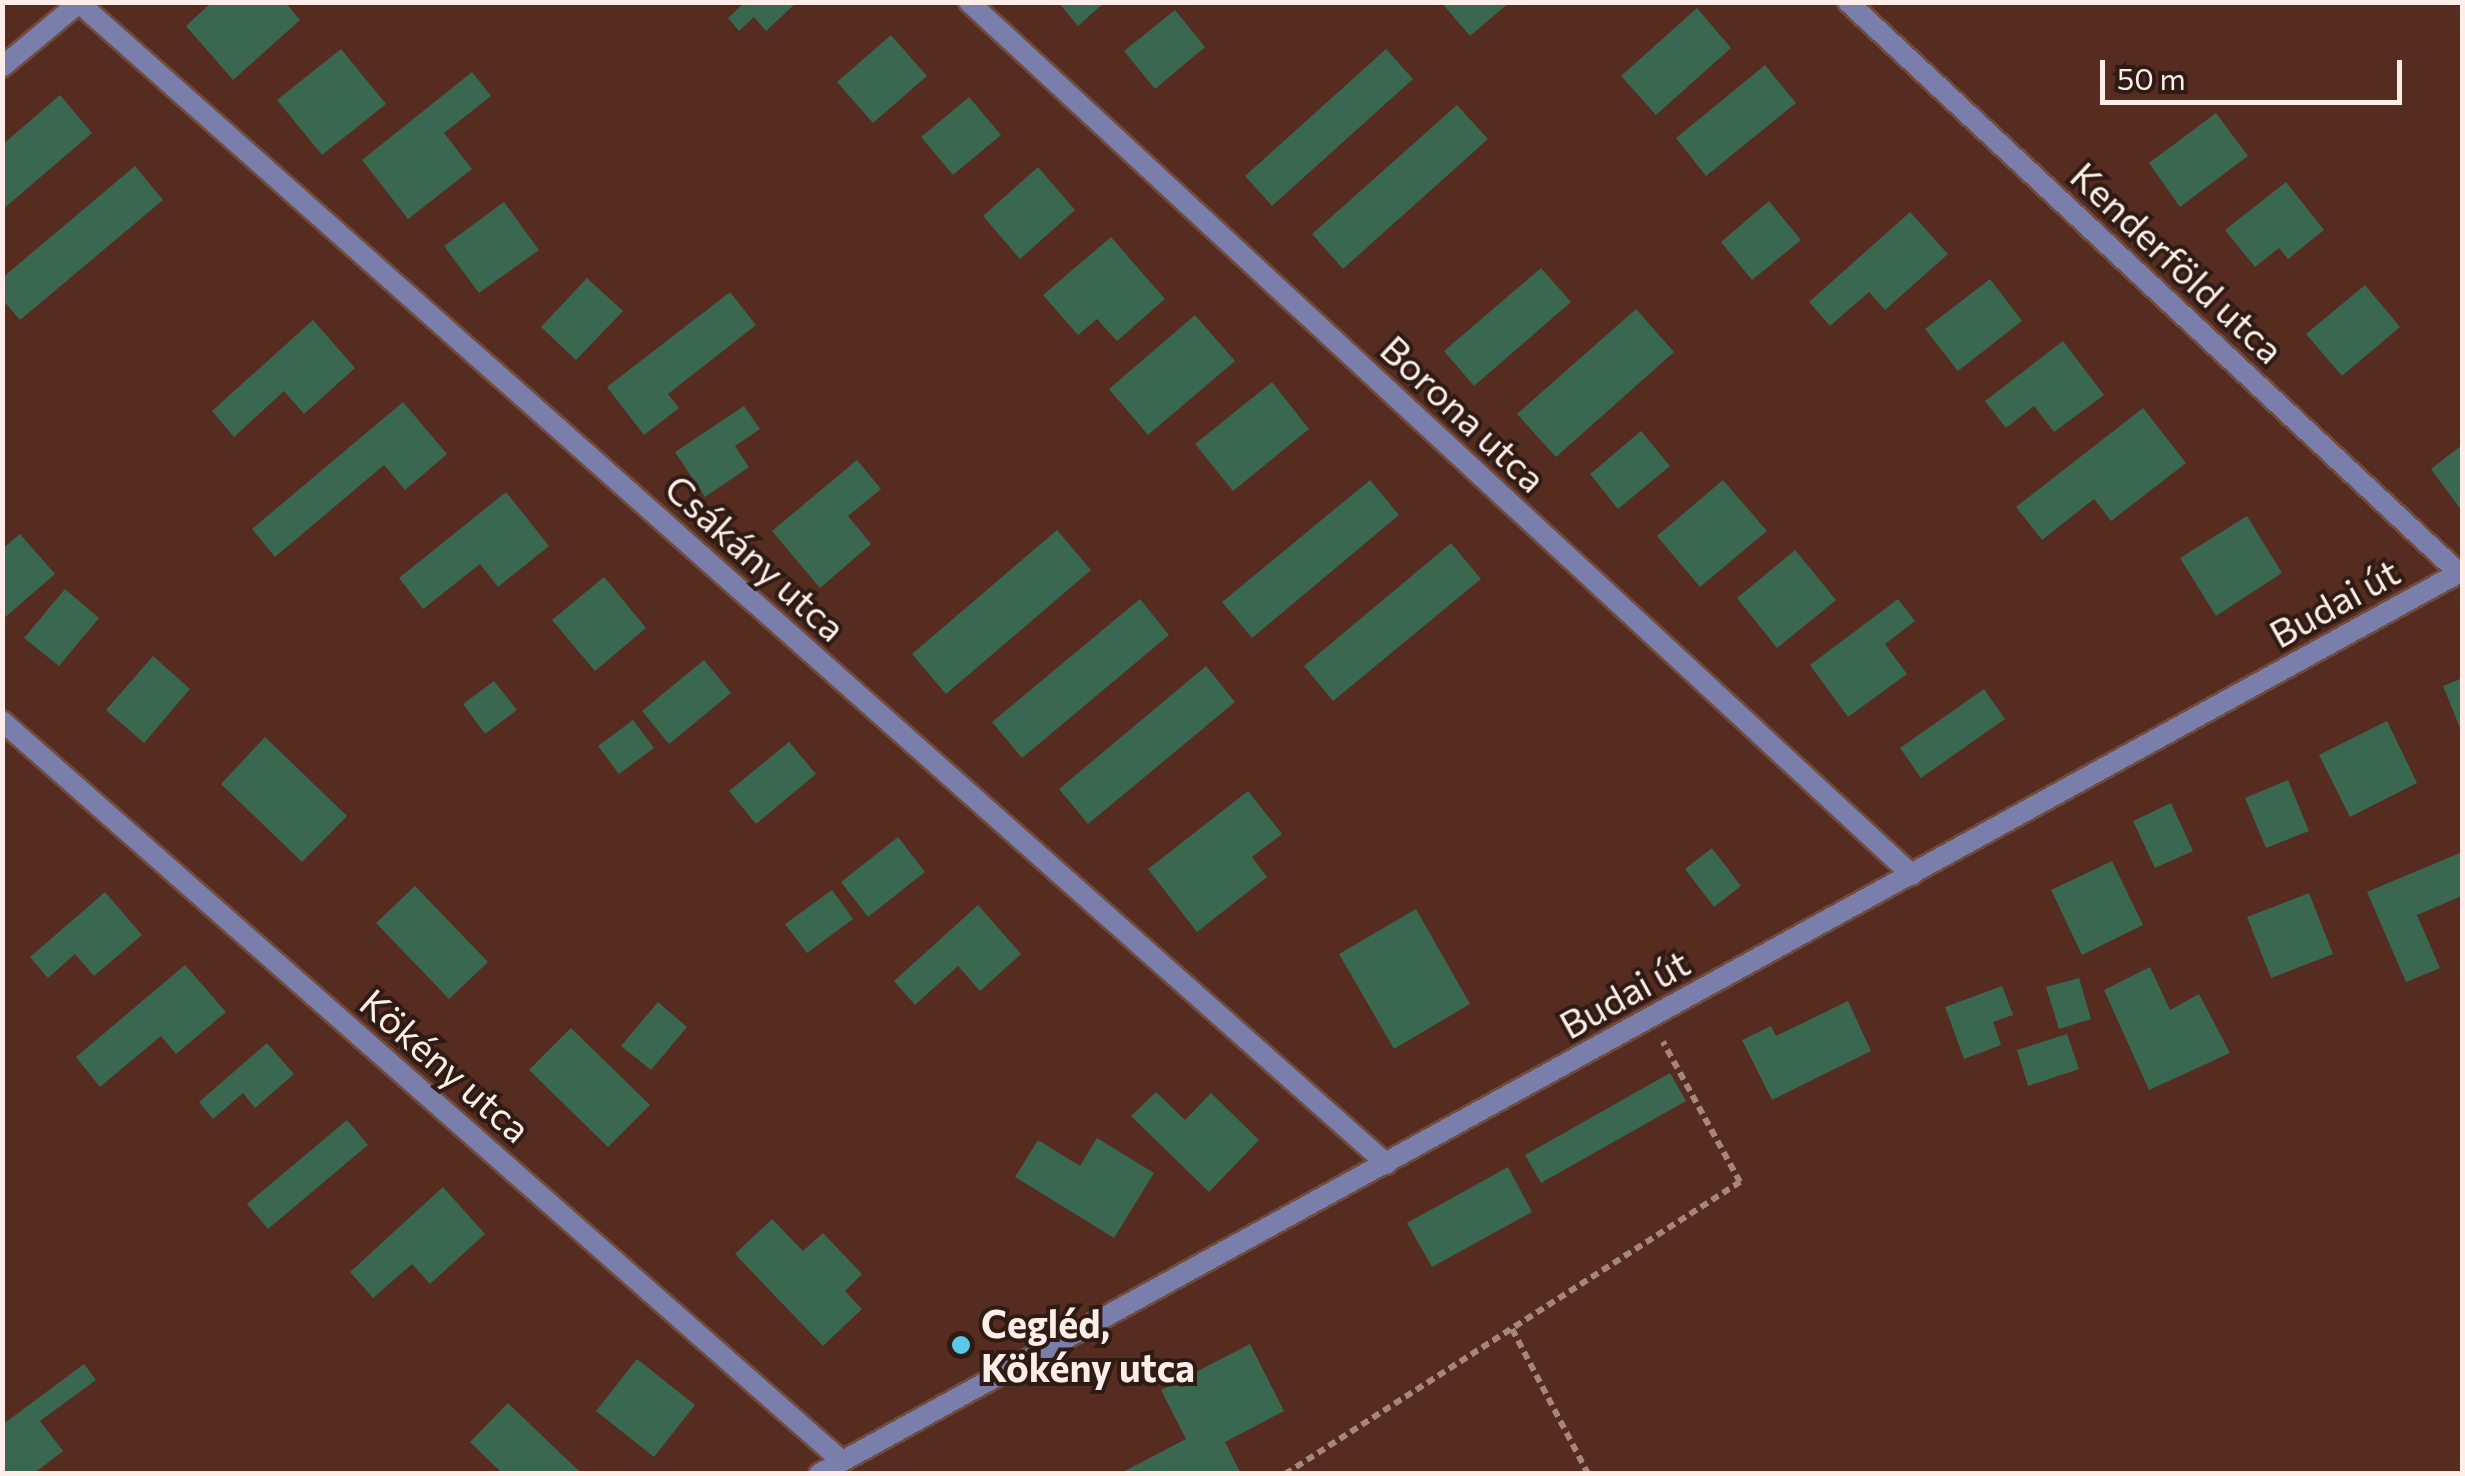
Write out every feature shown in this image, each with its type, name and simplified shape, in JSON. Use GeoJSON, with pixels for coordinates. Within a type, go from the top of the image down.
{"type":"FeatureCollection","features":[{"type":"Feature","properties":{"kind":"street","name":"Borona utca"},"geometry":{"type":"LineString","coordinates":[[969,2],[1912,875]]}},
{"type":"Feature","properties":{"kind":"street","name":"Kenderföld utca"},"geometry":{"type":"LineString","coordinates":[[1848,2],[2461,572]]}},
{"type":"Feature","properties":{"kind":"street"},"geometry":{"type":"LineString","coordinates":[[2,66],[79,3]]}},
{"type":"Feature","properties":{"kind":"street","name":"Csákány utca"},"geometry":{"type":"LineString","coordinates":[[79,3],[1387,1164]]}},
{"type":"Feature","properties":{"kind":"street","name":"Budai út"},"geometry":{"type":"LineString","coordinates":[[818,1474],[2461,572]]}},
{"type":"Feature","properties":{"kind":"street","name":"Kökény utca"},"geometry":{"type":"LineString","coordinates":[[2,722],[842,1461]]}},
{"type":"Feature","properties":{"kind":"path"},"geometry":{"type":"LineString","coordinates":[[1285,1474],[1740,1182],[1650,1019]]}},
{"type":"Feature","properties":{"kind":"path"},"geometry":{"type":"LineString","coordinates":[[1512,1329],[1588,1474]]}},
{"type":"Feature","properties":{"kind":"building"},"geometry":{"type":"Polygon","coordinates":[[[212,2],[285,2],[300,20],[233,80],[186,26],[212,2]]]}},
{"type":"Feature","properties":{"kind":"building"},"geometry":{"type":"Polygon","coordinates":[[[745,2],[797,2],[766,31],[754,17],[739,31],[728,18],[745,2]]]}},
{"type":"Feature","properties":{"kind":"building"},"geometry":{"type":"Polygon","coordinates":[[[1058,2],[1105,2],[1078,26],[1058,2]]]}},
{"type":"Feature","properties":{"kind":"building"},"geometry":{"type":"Polygon","coordinates":[[[1441,2],[1510,2],[1470,36],[1441,2]]]}},
{"type":"Feature","properties":{"kind":"building"},"geometry":{"type":"Polygon","coordinates":[[[1697,8],[1731,48],[1656,115],[1621,76],[1697,8]]]}},
{"type":"Feature","properties":{"kind":"building"},"geometry":{"type":"Polygon","coordinates":[[[1175,10],[1205,47],[1155,89],[1124,51],[1175,10]]]}},
{"type":"Feature","properties":{"kind":"building"},"geometry":{"type":"Polygon","coordinates":[[[891,35],[927,76],[873,123],[837,82],[891,35]]]}},
{"type":"Feature","properties":{"kind":"building"},"geometry":{"type":"Polygon","coordinates":[[[341,49],[386,104],[322,155],[277,100],[341,49]]]}},
{"type":"Feature","properties":{"kind":"building"},"geometry":{"type":"Polygon","coordinates":[[[1386,49],[1413,79],[1272,206],[1245,176],[1386,49]]]}},
{"type":"Feature","properties":{"kind":"building"},"geometry":{"type":"Polygon","coordinates":[[[1765,65],[1796,103],[1706,176],[1676,138],[1765,65]]]}},
{"type":"Feature","properties":{"kind":"building"},"geometry":{"type":"Polygon","coordinates":[[[472,72],[491,96],[444,133],[472,169],[408,219],[362,160],[472,72]]]}},
{"type":"Feature","properties":{"kind":"building"},"geometry":{"type":"Polygon","coordinates":[[[60,95],[92,133],[2,210],[2,145],[60,95]]]}},
{"type":"Feature","properties":{"kind":"building"},"geometry":{"type":"Polygon","coordinates":[[[969,97],[1001,135],[953,175],[921,137],[969,97]]]}},
{"type":"Feature","properties":{"kind":"building"},"geometry":{"type":"Polygon","coordinates":[[[1457,105],[1488,139],[1343,269],[1312,234],[1457,105]]]}},
{"type":"Feature","properties":{"kind":"building"},"geometry":{"type":"Polygon","coordinates":[[[2216,113],[2248,156],[2180,207],[2149,163],[2216,113]]]}},
{"type":"Feature","properties":{"kind":"building"},"geometry":{"type":"Polygon","coordinates":[[[135,166],[163,200],[20,320],[2,299],[2,278],[135,166]]]}},
{"type":"Feature","properties":{"kind":"building"},"geometry":{"type":"Polygon","coordinates":[[[1038,167],[1075,210],[1020,259],[983,216],[1038,167]]]}},
{"type":"Feature","properties":{"kind":"building"},"geometry":{"type":"Polygon","coordinates":[[[2286,182],[2324,230],[2288,259],[2279,248],[2255,267],[2225,230],[2286,182]]]}},
{"type":"Feature","properties":{"kind":"building"},"geometry":{"type":"Polygon","coordinates":[[[1769,201],[1801,240],[1752,280],[1721,242],[1769,201]]]}},
{"type":"Feature","properties":{"kind":"building"},"geometry":{"type":"Polygon","coordinates":[[[504,202],[539,250],[479,293],[444,246],[504,202]]]}},
{"type":"Feature","properties":{"kind":"building"},"geometry":{"type":"Polygon","coordinates":[[[1910,212],[1948,254],[1885,310],[1869,292],[1830,326],[1809,302],[1910,212]]]}},
{"type":"Feature","properties":{"kind":"building"},"geometry":{"type":"Polygon","coordinates":[[[1111,237],[1165,299],[1117,341],[1097,319],[1078,335],[1043,295],[1111,237]]]}},
{"type":"Feature","properties":{"kind":"building"},"geometry":{"type":"Polygon","coordinates":[[[1541,268],[1571,302],[1474,386],[1444,351],[1541,268]]]}},
{"type":"Feature","properties":{"kind":"building"},"geometry":{"type":"Polygon","coordinates":[[[587,278],[623,311],[576,360],[541,327],[587,278]]]}},
{"type":"Feature","properties":{"kind":"building"},"geometry":{"type":"Polygon","coordinates":[[[1990,279],[2022,321],[1958,371],[1925,329],[1990,279]]]}},
{"type":"Feature","properties":{"kind":"building"},"geometry":{"type":"Polygon","coordinates":[[[2365,285],[2400,327],[2342,376],[2306,334],[2365,285]]]}},
{"type":"Feature","properties":{"kind":"building"},"geometry":{"type":"Polygon","coordinates":[[[730,292],[756,325],[668,394],[679,408],[644,435],[607,387],[730,292]]]}},
{"type":"Feature","properties":{"kind":"building"},"geometry":{"type":"Polygon","coordinates":[[[1636,309],[1674,352],[1556,457],[1517,414],[1636,309]]]}},
{"type":"Feature","properties":{"kind":"building"},"geometry":{"type":"Polygon","coordinates":[[[1195,315],[1235,361],[1148,435],[1109,389],[1195,315]]]}},
{"type":"Feature","properties":{"kind":"building"},"geometry":{"type":"Polygon","coordinates":[[[313,320],[355,368],[304,414],[284,391],[234,437],[212,411],[313,320]]]}},
{"type":"Feature","properties":{"kind":"building"},"geometry":{"type":"Polygon","coordinates":[[[2063,341],[2104,395],[2054,432],[2034,406],[2006,428],[1985,401],[2063,341]]]}},
{"type":"Feature","properties":{"kind":"building"},"geometry":{"type":"Polygon","coordinates":[[[1272,382],[1309,429],[1233,491],[1195,444],[1272,382]]]}},
{"type":"Feature","properties":{"kind":"building"},"geometry":{"type":"Polygon","coordinates":[[[403,402],[447,454],[405,490],[384,465],[275,557],[252,529],[403,402]]]}},
{"type":"Feature","properties":{"kind":"building"},"geometry":{"type":"Polygon","coordinates":[[[744,406],[760,429],[735,446],[749,467],[705,497],[675,452],[744,406]]]}},
{"type":"Feature","properties":{"kind":"building"},"geometry":{"type":"Polygon","coordinates":[[[2143,408],[2186,463],[2111,521],[2094,499],[2042,540],[2016,507],[2143,408]]]}},
{"type":"Feature","properties":{"kind":"building"},"geometry":{"type":"Polygon","coordinates":[[[1641,431],[1670,466],[1618,509],[1590,474],[1641,431]]]}},
{"type":"Feature","properties":{"kind":"building"},"geometry":{"type":"Polygon","coordinates":[[[2462,445],[2462,511],[2431,469],[2462,445]]]}},
{"type":"Feature","properties":{"kind":"building"},"geometry":{"type":"Polygon","coordinates":[[[857,460],[881,489],[848,516],[871,544],[820,588],[772,531],[857,460]]]}},
{"type":"Feature","properties":{"kind":"building"},"geometry":{"type":"Polygon","coordinates":[[[1370,480],[1399,515],[1252,638],[1222,602],[1370,480]]]}},
{"type":"Feature","properties":{"kind":"building"},"geometry":{"type":"Polygon","coordinates":[[[1723,480],[1767,531],[1700,587],[1657,536],[1723,480]]]}},
{"type":"Feature","properties":{"kind":"building"},"geometry":{"type":"Polygon","coordinates":[[[506,492],[549,546],[498,587],[480,564],[423,609],[399,578],[506,492]]]}},
{"type":"Feature","properties":{"kind":"building"},"geometry":{"type":"Polygon","coordinates":[[[2247,516],[2282,573],[2216,616],[2180,558],[2247,516]]]}},
{"type":"Feature","properties":{"kind":"building"},"geometry":{"type":"Polygon","coordinates":[[[1057,530],[1091,570],[946,694],[912,654],[1057,530]]]}},
{"type":"Feature","properties":{"kind":"building"},"geometry":{"type":"Polygon","coordinates":[[[20,534],[55,574],[2,620],[2,549],[20,534]]]}},
{"type":"Feature","properties":{"kind":"building"},"geometry":{"type":"Polygon","coordinates":[[[1451,543],[1481,579],[1333,701],[1304,666],[1451,543]]]}},
{"type":"Feature","properties":{"kind":"building"},"geometry":{"type":"Polygon","coordinates":[[[1795,550],[1836,600],[1777,648],[1737,598],[1795,550]]]}},
{"type":"Feature","properties":{"kind":"building"},"geometry":{"type":"Polygon","coordinates":[[[604,577],[646,628],[595,671],[552,620],[604,577]]]}},
{"type":"Feature","properties":{"kind":"building"},"geometry":{"type":"Polygon","coordinates":[[[65,589],[99,618],[59,666],[24,638],[65,589]]]}},
{"type":"Feature","properties":{"kind":"building"},"geometry":{"type":"Polygon","coordinates":[[[1140,599],[1169,635],[1022,758],[992,722],[1140,599]]]}},
{"type":"Feature","properties":{"kind":"building"},"geometry":{"type":"Polygon","coordinates":[[[1898,599],[1915,621],[1885,644],[1907,674],[1848,717],[1810,665],[1898,599]]]}},
{"type":"Feature","properties":{"kind":"building"},"geometry":{"type":"Polygon","coordinates":[[[153,656],[190,689],[144,743],[106,710],[153,656]]]}},
{"type":"Feature","properties":{"kind":"building"},"geometry":{"type":"Polygon","coordinates":[[[704,660],[731,693],[669,744],[642,711],[704,660]]]}},
{"type":"Feature","properties":{"kind":"building"},"geometry":{"type":"Polygon","coordinates":[[[1206,666],[1235,702],[1088,824],[1059,789],[1206,666]]]}},
{"type":"Feature","properties":{"kind":"building"},"geometry":{"type":"Polygon","coordinates":[[[2462,678],[2462,733],[2443,686],[2462,678]]]}},
{"type":"Feature","properties":{"kind":"building"},"geometry":{"type":"Polygon","coordinates":[[[494,681],[517,710],[485,734],[463,704],[494,681]]]}},
{"type":"Feature","properties":{"kind":"building"},"geometry":{"type":"Polygon","coordinates":[[[1984,689],[2005,719],[1921,778],[1900,748],[1984,689]]]}},
{"type":"Feature","properties":{"kind":"building"},"geometry":{"type":"Polygon","coordinates":[[[633,720],[654,748],[619,774],[598,746],[633,720]]]}},
{"type":"Feature","properties":{"kind":"building"},"geometry":{"type":"Polygon","coordinates":[[[2387,721],[2417,783],[2350,817],[2319,755],[2387,721]]]}},
{"type":"Feature","properties":{"kind":"building"},"geometry":{"type":"Polygon","coordinates":[[[265,737],[347,816],[302,862],[221,784],[265,737]]]}},
{"type":"Feature","properties":{"kind":"building"},"geometry":{"type":"Polygon","coordinates":[[[789,742],[816,774],[756,824],[729,791],[789,742]]]}},
{"type":"Feature","properties":{"kind":"building"},"geometry":{"type":"Polygon","coordinates":[[[2288,780],[2309,831],[2266,848],[2245,798],[2288,780]]]}},
{"type":"Feature","properties":{"kind":"building"},"geometry":{"type":"Polygon","coordinates":[[[1248,791],[1282,834],[1252,857],[1267,877],[1197,932],[1148,869],[1248,791]]]}},
{"type":"Feature","properties":{"kind":"building"},"geometry":{"type":"Polygon","coordinates":[[[2171,803],[2193,851],[2155,868],[2133,821],[2171,803]]]}},
{"type":"Feature","properties":{"kind":"building"},"geometry":{"type":"Polygon","coordinates":[[[898,837],[925,872],[868,917],[841,882],[898,837]]]}},
{"type":"Feature","properties":{"kind":"building"},"geometry":{"type":"Polygon","coordinates":[[[1712,848],[1741,886],[1714,907],[1685,869],[1712,848]]]}},
{"type":"Feature","properties":{"kind":"building"},"geometry":{"type":"Polygon","coordinates":[[[2462,852],[2462,896],[2417,915],[2440,968],[2406,982],[2367,892],[2462,852]]]}},
{"type":"Feature","properties":{"kind":"building"},"geometry":{"type":"Polygon","coordinates":[[[2112,861],[2143,925],[2082,955],[2051,890],[2112,861]]]}},
{"type":"Feature","properties":{"kind":"building"},"geometry":{"type":"Polygon","coordinates":[[[415,886],[488,962],[449,999],[376,923],[415,886]]]}},
{"type":"Feature","properties":{"kind":"building"},"geometry":{"type":"Polygon","coordinates":[[[832,890],[853,919],[807,953],[785,924],[832,890]]]}},
{"type":"Feature","properties":{"kind":"building"},"geometry":{"type":"Polygon","coordinates":[[[105,892],[142,935],[94,976],[75,954],[48,978],[30,957],[105,892]]]}},
{"type":"Feature","properties":{"kind":"building"},"geometry":{"type":"Polygon","coordinates":[[[2309,893],[2333,954],[2271,978],[2247,917],[2309,893]]]}},
{"type":"Feature","properties":{"kind":"building"},"geometry":{"type":"Polygon","coordinates":[[[978,905],[1021,954],[980,991],[958,966],[915,1005],[894,981],[978,905]]]}},
{"type":"Feature","properties":{"kind":"building"},"geometry":{"type":"Polygon","coordinates":[[[1416,909],[1470,1004],[1394,1049],[1339,954],[1416,909]]]}},
{"type":"Feature","properties":{"kind":"building"},"geometry":{"type":"Polygon","coordinates":[[[185,965],[226,1012],[176,1054],[161,1036],[100,1087],[76,1057],[185,965]]]}},
{"type":"Feature","properties":{"kind":"building"},"geometry":{"type":"Polygon","coordinates":[[[2150,967],[2170,1010],[2199,994],[2230,1053],[2149,1090],[2104,990],[2150,967]]]}},
{"type":"Feature","properties":{"kind":"building"},"geometry":{"type":"Polygon","coordinates":[[[2079,978],[2091,1019],[2059,1029],[2046,987],[2079,978]]]}},
{"type":"Feature","properties":{"kind":"building"},"geometry":{"type":"Polygon","coordinates":[[[2002,986],[2013,1015],[1993,1022],[2001,1045],[1964,1059],[1945,1007],[2002,986]]]}},
{"type":"Feature","properties":{"kind":"building"},"geometry":{"type":"Polygon","coordinates":[[[1848,1001],[1871,1051],[1772,1100],[1742,1040],[1771,1026],[1776,1036],[1848,1001]]]}},
{"type":"Feature","properties":{"kind":"building"},"geometry":{"type":"Polygon","coordinates":[[[658,1002],[687,1027],[651,1070],[621,1046],[658,1002]]]}},
{"type":"Feature","properties":{"kind":"building"},"geometry":{"type":"Polygon","coordinates":[[[571,1028],[650,1105],[608,1147],[529,1070],[571,1028]]]}},
{"type":"Feature","properties":{"kind":"building"},"geometry":{"type":"Polygon","coordinates":[[[2067,1034],[2079,1069],[2028,1086],[2017,1050],[2067,1034]]]}},
{"type":"Feature","properties":{"kind":"building"},"geometry":{"type":"Polygon","coordinates":[[[267,1043],[294,1074],[255,1108],[243,1093],[213,1119],[199,1102],[267,1043]]]}},
{"type":"Feature","properties":{"kind":"building"},"geometry":{"type":"Polygon","coordinates":[[[1670,1073],[1686,1101],[1541,1183],[1525,1155],[1670,1073]]]}},
{"type":"Feature","properties":{"kind":"building"},"geometry":{"type":"Polygon","coordinates":[[[1156,1092],[1185,1120],[1211,1093],[1259,1140],[1209,1192],[1131,1116],[1156,1092]]]}},
{"type":"Feature","properties":{"kind":"building"},"geometry":{"type":"Polygon","coordinates":[[[347,1120],[368,1145],[268,1229],[247,1204],[347,1120]]]}},
{"type":"Feature","properties":{"kind":"building"},"geometry":{"type":"Polygon","coordinates":[[[1097,1138],[1154,1173],[1114,1238],[1015,1177],[1038,1140],[1080,1166],[1097,1138]]]}},
{"type":"Feature","properties":{"kind":"building"},"geometry":{"type":"Polygon","coordinates":[[[1508,1167],[1532,1212],[1432,1267],[1407,1223],[1508,1167]]]}},
{"type":"Feature","properties":{"kind":"building"},"geometry":{"type":"Polygon","coordinates":[[[443,1187],[485,1234],[430,1284],[412,1264],[373,1298],[350,1272],[443,1187]]]}},
{"type":"Feature","properties":{"kind":"building"},"geometry":{"type":"Polygon","coordinates":[[[772,1219],[803,1251],[823,1233],[862,1274],[845,1291],[862,1309],[823,1346],[735,1254],[772,1219]]]}},
{"type":"Feature","properties":{"kind":"building"},"geometry":{"type":"Polygon","coordinates":[[[1250,1344],[1284,1411],[1225,1442],[1241,1474],[1119,1474],[1186,1439],[1161,1390],[1250,1344]]]}},
{"type":"Feature","properties":{"kind":"building"},"geometry":{"type":"Polygon","coordinates":[[[637,1359],[695,1405],[654,1457],[596,1411],[637,1359]]]}},
{"type":"Feature","properties":{"kind":"building"},"geometry":{"type":"Polygon","coordinates":[[[84,1364],[96,1380],[40,1421],[63,1451],[33,1474],[2,1474],[2,1425],[84,1364]]]}},
{"type":"Feature","properties":{"kind":"building"},"geometry":{"type":"Polygon","coordinates":[[[508,1403],[582,1474],[503,1474],[470,1442],[508,1403]]]}},
{"type":"Feature","properties":{"kind":"place","name":"Cegléd, Kökény utca"},"geometry":{"type":"Point","coordinates":[961,1345]}}]}
